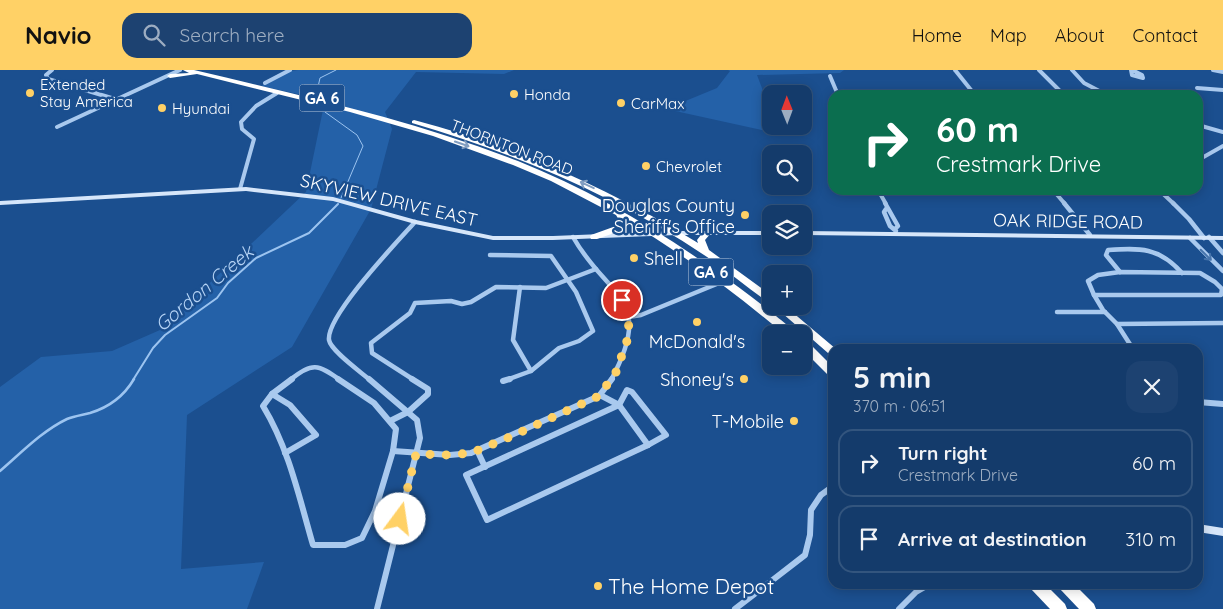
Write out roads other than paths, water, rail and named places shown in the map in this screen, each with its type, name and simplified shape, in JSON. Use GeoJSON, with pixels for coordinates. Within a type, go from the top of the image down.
{"type":"FeatureCollection","features":[{"type":"Feature","properties":{"kind":"highway","name":"THORNTON ROAD"},"geometry":{"type":"LineString","coordinates":[[186,70],[398,124],[474,148],[551,178],[619,212],[656,234],[724,281],[780,325]]}},
{"type":"Feature","properties":{"kind":"highway","name":"THORNTON ROAD"},"geometry":{"type":"LineString","coordinates":[[212,70],[386,114],[494,146],[593,188],[676,233],[706,252],[762,293]]}},
{"type":"Feature","properties":{"kind":"highway"},"geometry":{"type":"LineString","coordinates":[[165,75],[203,74]]}},
{"type":"Feature","properties":{"kind":"highway"},"geometry":{"type":"LineString","coordinates":[[594,237],[620,228],[624,220],[619,212]]}},
{"type":"Feature","properties":{"kind":"highway"},"geometry":{"type":"LineString","coordinates":[[706,252],[700,240],[707,233]]}},
{"type":"Feature","properties":{"kind":"highway"},"geometry":{"type":"LineString","coordinates":[[790,315],[828,347]]}},
{"type":"Feature","properties":{"kind":"highway"},"geometry":{"type":"LineString","coordinates":[[812,353],[828,368]]}},
{"type":"Feature","properties":{"kind":"highway"},"geometry":{"type":"LineString","coordinates":[[1041,589],[1060,609]]}},
{"type":"Feature","properties":{"kind":"highway"},"geometry":{"type":"LineString","coordinates":[[1070,589],[1089,609]]}},
{"type":"Feature","properties":{"kind":"street"},"geometry":{"type":"LineString","coordinates":[[52,70],[46,75],[48,80],[116,100]]}},
{"type":"Feature","properties":{"kind":"street"},"geometry":{"type":"LineString","coordinates":[[165,75],[179,70]]}},
{"type":"Feature","properties":{"kind":"street"},"geometry":{"type":"LineString","coordinates":[[57,127],[179,70]]}},
{"type":"Feature","properties":{"kind":"street"},"geometry":{"type":"LineString","coordinates":[[265,83],[290,70]]}},
{"type":"Feature","properties":{"kind":"street"},"geometry":{"type":"LineString","coordinates":[[955,70],[971,90]]}},
{"type":"Feature","properties":{"kind":"street"},"geometry":{"type":"LineString","coordinates":[[1039,70],[1059,90]]}},
{"type":"Feature","properties":{"kind":"street"},"geometry":{"type":"LineString","coordinates":[[1072,70],[1084,83],[1097,90]]}},
{"type":"Feature","properties":{"kind":"street"},"geometry":{"type":"LineString","coordinates":[[1213,70],[1223,72]]}},
{"type":"Feature","properties":{"kind":"street"},"geometry":{"type":"LineString","coordinates":[[830,76],[836,90]]}},
{"type":"Feature","properties":{"kind":"street"},"geometry":{"type":"LineString","coordinates":[[1197,88],[1223,90]]}},
{"type":"Feature","properties":{"kind":"street"},"geometry":{"type":"LineString","coordinates":[[240,189],[254,138],[242,129],[241,122],[256,106],[277,93]]}},
{"type":"Feature","properties":{"kind":"street"},"geometry":{"type":"LineString","coordinates":[[1203,126],[1223,132]]}},
{"type":"Feature","properties":{"kind":"street"},"geometry":{"type":"LineString","coordinates":[[1203,157],[1223,146]]}},
{"type":"Feature","properties":{"kind":"street","name":"SKYVIEW DRIVE EAST"},"geometry":{"type":"LineString","coordinates":[[0,203],[240,189],[276,191],[333,200],[415,222],[493,238],[573,238],[676,233],[762,233]]}},
{"type":"Feature","properties":{"kind":"street"},"geometry":{"type":"LineString","coordinates":[[880,195],[890,226],[897,231]]}},
{"type":"Feature","properties":{"kind":"street"},"geometry":{"type":"LineString","coordinates":[[1057,195],[1090,235]]}},
{"type":"Feature","properties":{"kind":"street"},"geometry":{"type":"LineString","coordinates":[[1164,195],[1223,253]]}},
{"type":"Feature","properties":{"kind":"street"},"geometry":{"type":"LineString","coordinates":[[378,609],[420,438],[417,420],[339,354],[332,347],[329,339],[333,325],[359,287],[415,222]]}},
{"type":"Feature","properties":{"kind":"street"},"geometry":{"type":"LineString","coordinates":[[812,233],[897,231]]}},
{"type":"Feature","properties":{"kind":"street","name":"OAK RIDGE ROAD"},"geometry":{"type":"LineString","coordinates":[[897,231],[912,233],[1223,238]]}},
{"type":"Feature","properties":{"kind":"street"},"geometry":{"type":"LineString","coordinates":[[393,451],[450,455],[476,450],[510,437],[600,394],[616,372],[626,344],[628,310],[622,300],[580,250],[573,238]]}},
{"type":"Feature","properties":{"kind":"street"},"geometry":{"type":"LineString","coordinates":[[1190,238],[1223,271]]}},
{"type":"Feature","properties":{"kind":"street"},"geometry":{"type":"LineString","coordinates":[[1120,272],[1106,255],[1108,250],[1158,251],[1172,259],[1182,273]]}},
{"type":"Feature","properties":{"kind":"street"},"geometry":{"type":"LineString","coordinates":[[490,255],[548,255],[571,280],[587,313],[593,331],[579,341],[558,348],[531,371],[503,381]]}},
{"type":"Feature","properties":{"kind":"street"},"geometry":{"type":"LineString","coordinates":[[390,422],[408,412],[428,394],[428,389],[372,353],[371,343],[410,312],[415,303],[451,301],[462,304],[471,302],[496,287],[546,288],[596,269]]}},
{"type":"Feature","properties":{"kind":"street"},"geometry":{"type":"LineString","coordinates":[[1092,295],[1221,295],[1222,289],[1216,282],[1200,273],[1120,272],[1098,274],[1088,281],[1092,295],[1104,312],[1117,324],[1130,344]]}},
{"type":"Feature","properties":{"kind":"street"},"geometry":{"type":"LineString","coordinates":[[629,318],[641,315],[724,281]]}},
{"type":"Feature","properties":{"kind":"street"},"geometry":{"type":"LineString","coordinates":[[520,287],[513,340],[531,371]]}},
{"type":"Feature","properties":{"kind":"street"},"geometry":{"type":"LineString","coordinates":[[1057,312],[1104,312]]}},
{"type":"Feature","properties":{"kind":"street"},"geometry":{"type":"LineString","coordinates":[[1117,324],[1223,323]]}},
{"type":"Feature","properties":{"kind":"street"},"geometry":{"type":"LineString","coordinates":[[305,368],[323,368],[374,403],[390,422],[396,429],[393,451],[369,526],[362,538],[336,548],[313,545],[274,421],[263,406],[272,394],[305,368]]}},
{"type":"Feature","properties":{"kind":"street"},"geometry":{"type":"LineString","coordinates":[[627,390],[632,392],[666,434],[487,520],[466,475],[618,405],[627,390]]}},
{"type":"Feature","properties":{"kind":"street"},"geometry":{"type":"LineString","coordinates":[[272,394],[290,404],[316,435],[285,453]]}},
{"type":"Feature","properties":{"kind":"street"},"geometry":{"type":"LineString","coordinates":[[600,394],[618,405],[648,444]]}},
{"type":"Feature","properties":{"kind":"street"},"geometry":{"type":"LineString","coordinates":[[1203,402],[1223,404]]}},
{"type":"Feature","properties":{"kind":"street"},"geometry":{"type":"LineString","coordinates":[[476,450],[485,466]]}},
{"type":"Feature","properties":{"kind":"street"},"geometry":{"type":"LineString","coordinates":[[735,609],[805,555],[810,545],[810,512],[813,503],[820,494],[828,489]]}},
{"type":"Feature","properties":{"kind":"street"},"geometry":{"type":"LineString","coordinates":[[1203,529],[1223,532]]}},
{"type":"Feature","properties":{"kind":"street"},"geometry":{"type":"LineString","coordinates":[[898,609],[921,589]]}},
{"type":"Feature","properties":{"kind":"waterway","name":"Gordon Creek"},"geometry":{"type":"LineString","coordinates":[[318,87],[320,78],[336,70]]}},
{"type":"Feature","properties":{"kind":"waterway","name":"Gordon Creek"},"geometry":{"type":"LineString","coordinates":[[325,112],[357,135],[363,146],[341,198]]}},
{"type":"Feature","properties":{"kind":"waterway","name":"Gordon Creek"},"geometry":{"type":"LineString","coordinates":[[133,380],[153,348],[165,335],[217,298],[228,283],[256,258],[309,233],[338,204]]}},
{"type":"Feature","properties":{"kind":"waterway","name":"Gordon Creek"},"geometry":{"type":"LineString","coordinates":[[0,471],[32,443],[58,424],[70,418],[97,411],[110,404],[126,391],[134,379]]}},
{"type":"Feature","properties":{"kind":"place","name":"Extended Stay America"},"geometry":{"type":"Point","coordinates":[30,93]}},
{"type":"Feature","properties":{"kind":"place","name":"Honda"},"geometry":{"type":"Point","coordinates":[514,94]}},
{"type":"Feature","properties":{"kind":"place","name":"CarMax"},"geometry":{"type":"Point","coordinates":[621,103]}},
{"type":"Feature","properties":{"kind":"place","name":"Hyundai"},"geometry":{"type":"Point","coordinates":[162,108]}},
{"type":"Feature","properties":{"kind":"place","name":"Chevrolet"},"geometry":{"type":"Point","coordinates":[646,166]}},
{"type":"Feature","properties":{"kind":"place","name":"Douglas County Sheriff's Office"},"geometry":{"type":"Point","coordinates":[745,215]}},
{"type":"Feature","properties":{"kind":"place","name":"Shell"},"geometry":{"type":"Point","coordinates":[634,258]}},
{"type":"Feature","properties":{"kind":"place","name":"McDonald's"},"geometry":{"type":"Point","coordinates":[697,322]}},
{"type":"Feature","properties":{"kind":"place","name":"Shoney's"},"geometry":{"type":"Point","coordinates":[744,379]}},
{"type":"Feature","properties":{"kind":"place","name":"T-Mobile"},"geometry":{"type":"Point","coordinates":[794,421]}},
{"type":"Feature","properties":{"kind":"place","name":"The Home Depot"},"geometry":{"type":"Point","coordinates":[598,586]}}]}
